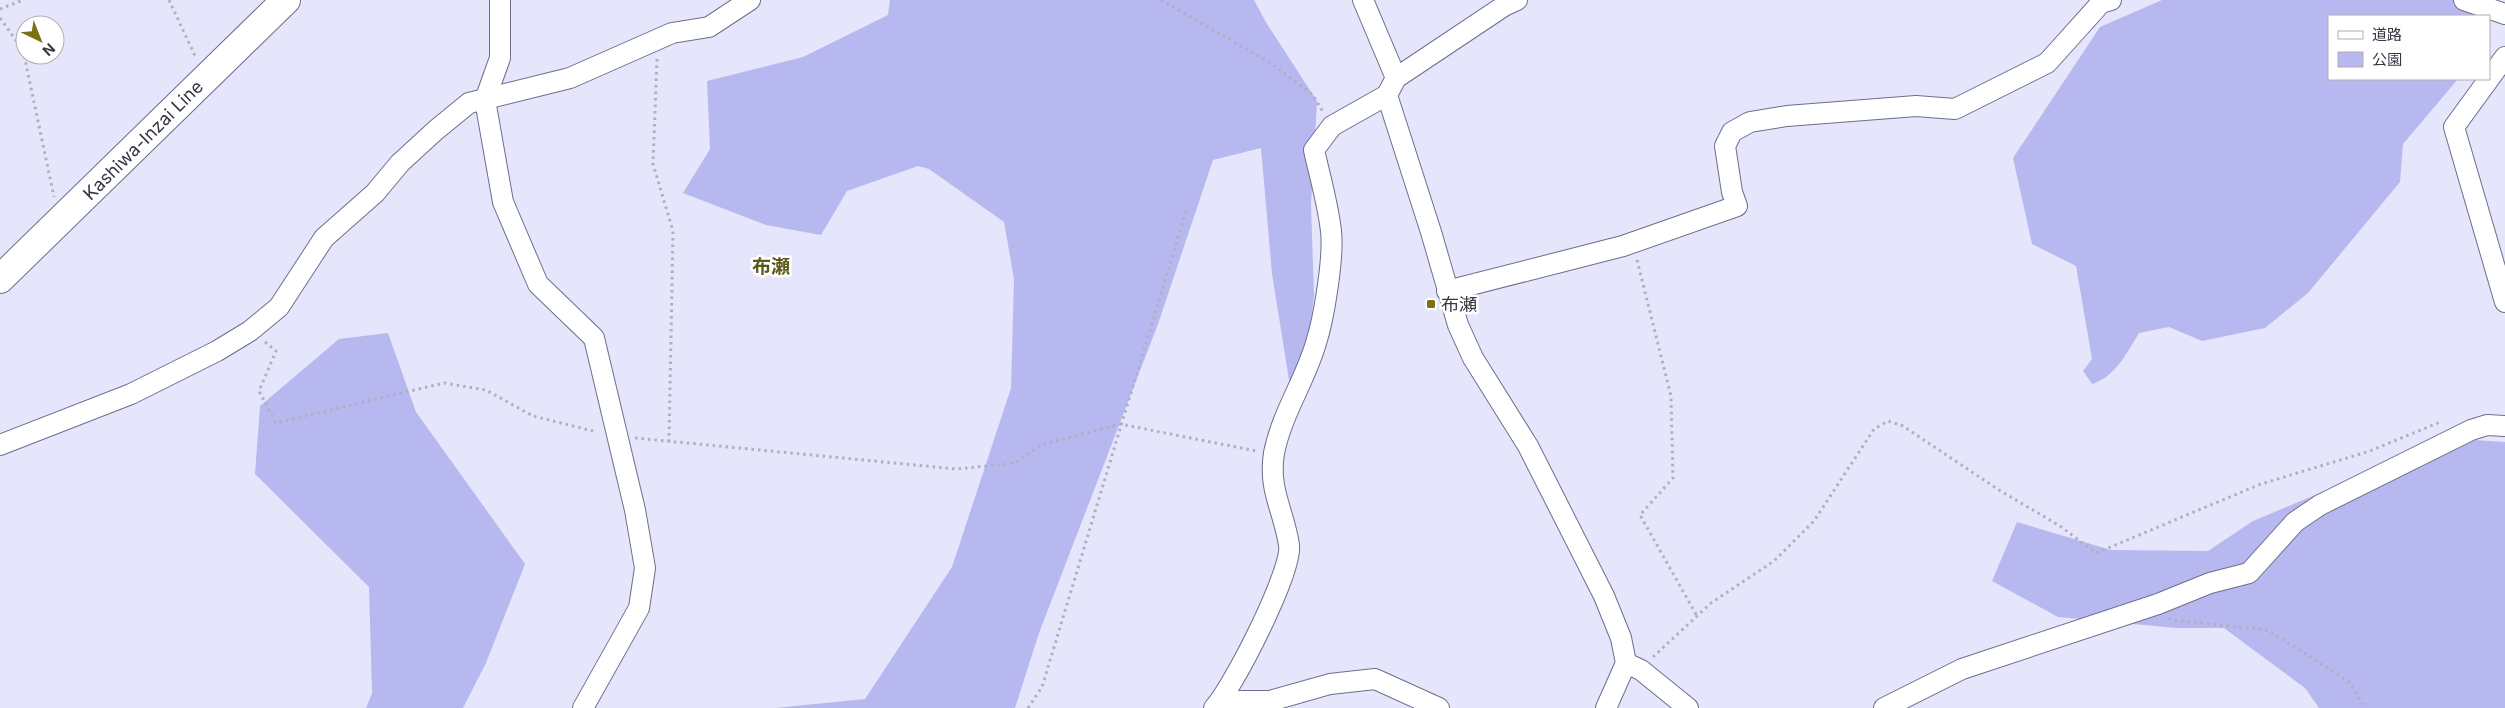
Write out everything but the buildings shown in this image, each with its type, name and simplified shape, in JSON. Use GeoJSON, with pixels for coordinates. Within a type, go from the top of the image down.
{"type":"FeatureCollection","features":[{"type":"Feature","properties":{"kind":"main road","name":"Kashiwa-Inzai Line"},"geometry":{"type":"LineString","coordinates":[[0,279],[286,0]]}},
{"type":"Feature","properties":{"kind":"street"},"geometry":{"type":"LineString","coordinates":[[500,0],[500,58],[486,100],[503,202],[538,284],[594,338],[635,510],[645,568],[639,608],[583,708]]}},
{"type":"Feature","properties":{"kind":"street"},"geometry":{"type":"LineString","coordinates":[[0,445],[132,394],[217,351],[250,330],[279,307],[324,238],[375,193],[400,163],[436,130],[470,103],[570,78],[672,33],[709,28],[750,0]]}},
{"type":"Feature","properties":{"kind":"street"},"geometry":{"type":"LineString","coordinates":[[1363,0],[1392,86],[1447,291],[1458,325],[1472,358],[1528,446],[1604,596],[1634,666],[1688,708]]}},
{"type":"Feature","properties":{"kind":"street"},"geometry":{"type":"LineString","coordinates":[[1218,705],[1232,685],[1283,578],[1290,546],[1274,495],[1274,454],[1282,421],[1316,344],[1331,258],[1331,232],[1314,150],[1332,126],[1392,86],[1504,6],[1517,0]]}},
{"type":"Feature","properties":{"kind":"street"},"geometry":{"type":"LineString","coordinates":[[1447,291],[1632,243],[1737,206],[1732,192],[1725,146],[1732,132],[1750,122],[1787,116],[1916,106],[1956,109],[2047,63],[2101,3],[2111,0]]}},
{"type":"Feature","properties":{"kind":"street"},"geometry":{"type":"LineString","coordinates":[[2464,0],[2505,14]]}},
{"type":"Feature","properties":{"kind":"street"},"geometry":{"type":"LineString","coordinates":[[2490,78],[2505,57]]}},
{"type":"Feature","properties":{"kind":"street"},"geometry":{"type":"LineString","coordinates":[[2488,80],[2454,127],[2505,302]]}},
{"type":"Feature","properties":{"kind":"street"},"geometry":{"type":"LineString","coordinates":[[1884,708],[1962,669],[2158,604],[2210,583],[2249,573],[2295,522],[2320,505],[2471,430],[2487,425],[2505,426]]}},
{"type":"Feature","properties":{"kind":"street"},"geometry":{"type":"LineString","coordinates":[[1606,708],[1634,666]]}},
{"type":"Feature","properties":{"kind":"street"},"geometry":{"type":"LineString","coordinates":[[1218,705],[1270,702],[1330,684],[1375,679],[1439,708]]}},
{"type":"Feature","properties":{"kind":"path"},"geometry":{"type":"LineString","coordinates":[[0,9],[23,0]]}},
{"type":"Feature","properties":{"kind":"path"},"geometry":{"type":"LineString","coordinates":[[169,0],[205,78]]}},
{"type":"Feature","properties":{"kind":"path"},"geometry":{"type":"LineString","coordinates":[[1160,0],[1272,64],[1313,95],[1332,126]]}},
{"type":"Feature","properties":{"kind":"path"},"geometry":{"type":"LineString","coordinates":[[0,18],[23,50],[59,222]]}},
{"type":"Feature","properties":{"kind":"path"},"geometry":{"type":"LineString","coordinates":[[657,39],[653,164],[673,231],[669,442]]}},
{"type":"Feature","properties":{"kind":"path"},"geometry":{"type":"LineString","coordinates":[[1028,708],[1042,687],[1186,211]]}},
{"type":"Feature","properties":{"kind":"path"},"geometry":{"type":"LineString","coordinates":[[1632,243],[1672,396],[1673,478],[1640,515],[1698,616]]}},
{"type":"Feature","properties":{"kind":"path"},"geometry":{"type":"LineString","coordinates":[[250,330],[276,351],[259,391],[276,423],[444,383],[486,390],[533,416],[617,437],[957,469],[1015,463],[1041,445],[1120,424],[1274,454]]}},
{"type":"Feature","properties":{"kind":"path"},"geometry":{"type":"LineString","coordinates":[[1634,666],[1698,616],[1711,603],[1774,561],[1814,521],[1874,429],[1888,421],[1903,426],[1999,490],[2060,526],[2096,554],[2261,484],[2370,451],[2444,421]]}},
{"type":"Feature","properties":{"kind":"path"},"geometry":{"type":"LineString","coordinates":[[2158,604],[2171,620],[2268,630],[2348,682],[2365,708]]}},
{"type":"Feature","properties":{"kind":"green space"},"geometry":{"type":"Polygon","coordinates":[[[890,0],[1254,0],[1267,24],[1317,101],[1311,205],[1314,296],[1304,384],[1290,386],[1272,274],[1261,148],[1213,160],[1158,324],[1039,633],[1015,708],[775,708],[865,699],[952,567],[1011,388],[1014,279],[1004,222],[929,169],[918,166],[847,191],[821,235],[766,225],[683,193],[710,149],[707,81],[803,57],[888,15],[890,0]]]}},
{"type":"Feature","properties":{"kind":"green space"},"geometry":{"type":"Polygon","coordinates":[[[2162,0],[2481,0],[2477,15],[2328,15],[2328,80],[2457,80],[2403,144],[2400,182],[2308,293],[2265,328],[2202,341],[2169,327],[2139,333],[2114,370],[2100,381],[2092,384],[2083,371],[2092,359],[2076,266],[2032,244],[2013,158],[2100,27],[2162,0]]]}},
{"type":"Feature","properties":{"kind":"green space"},"geometry":{"type":"Polygon","coordinates":[[[388,333],[416,412],[525,564],[486,663],[463,708],[366,708],[372,693],[369,587],[255,474],[260,406],[339,339],[388,333]]]}},
{"type":"Feature","properties":{"kind":"green space"},"geometry":{"type":"Polygon","coordinates":[[[2474,440],[2505,442],[2505,708],[2319,708],[2305,688],[2224,628],[2176,628],[2058,617],[1992,581],[2017,522],[2111,550],[2208,551],[2253,521],[2351,480],[2474,440]]]}},
{"type":"Feature","properties":{"kind":"place","name":"布瀬"},"geometry":{"type":"Point","coordinates":[1431,304]}},
{"type":"Feature","properties":{"kind":"district","name":"布瀬"},"geometry":{"type":"Point","coordinates":[771,266]}}]}
